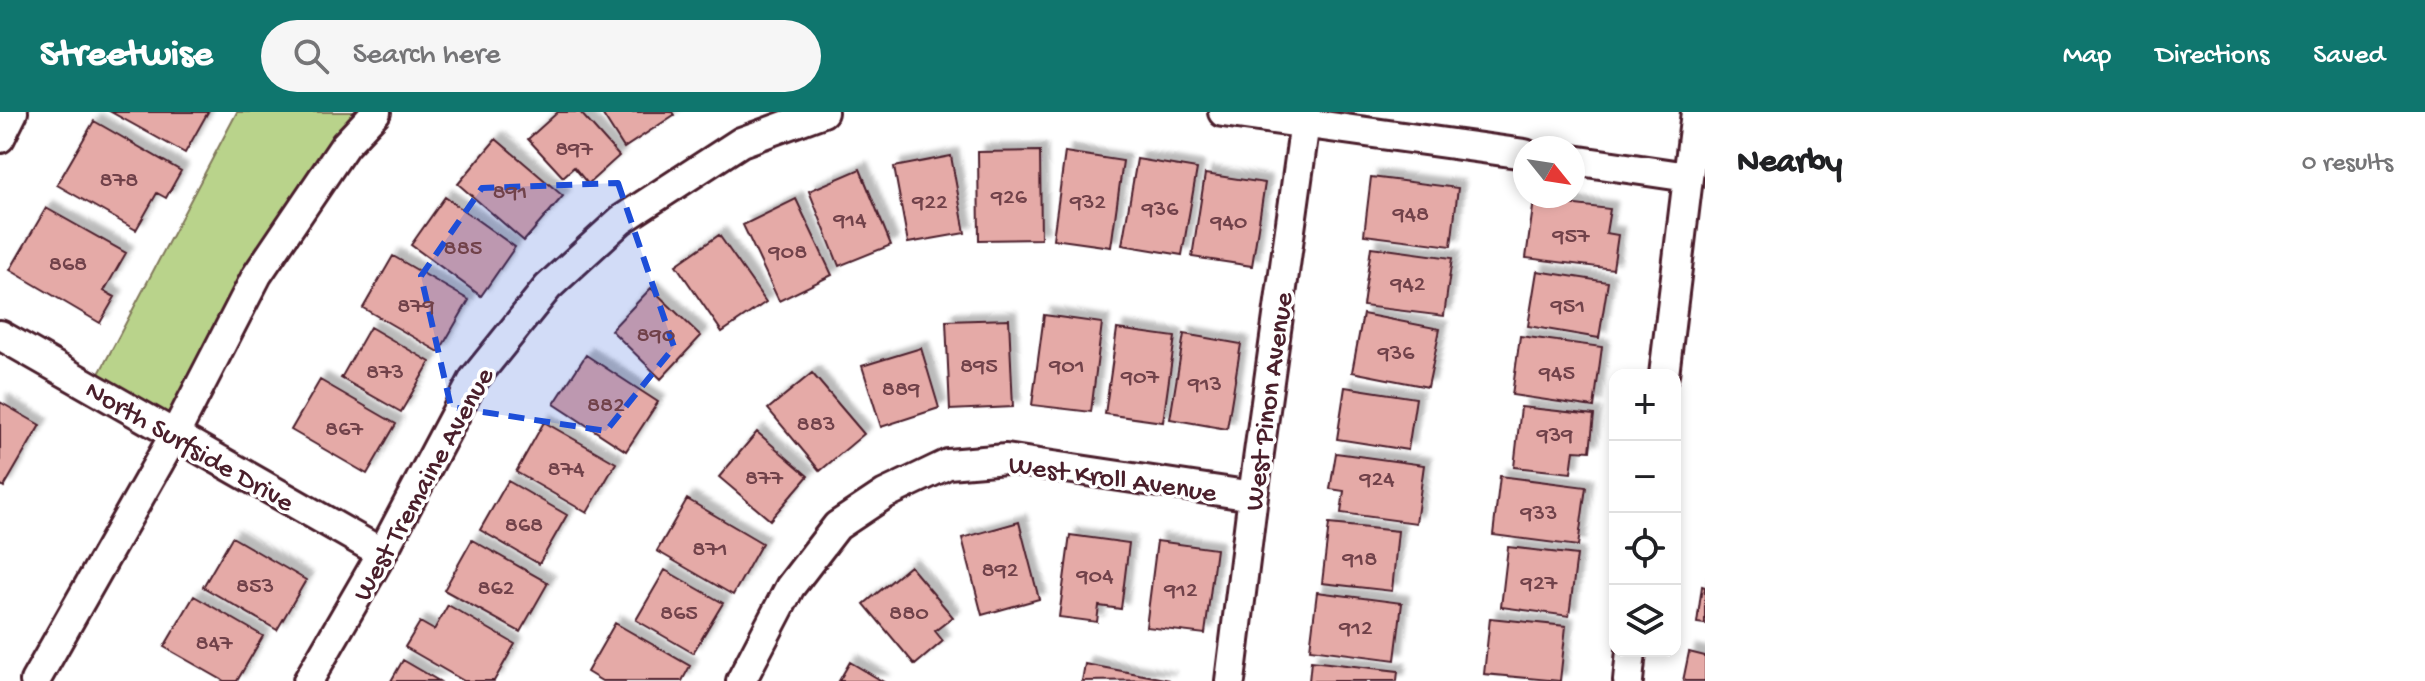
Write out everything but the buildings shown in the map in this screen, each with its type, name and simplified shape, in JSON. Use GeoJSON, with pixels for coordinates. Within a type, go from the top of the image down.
{"type":"FeatureCollection","features":[{"type":"Feature","properties":{"kind":"street"},"geometry":{"type":"LineString","coordinates":[[0,138],[13,112]]}},
{"type":"Feature","properties":{"kind":"street"},"geometry":{"type":"LineString","coordinates":[[35,681],[175,434],[257,275],[345,145],[376,112]]}},
{"type":"Feature","properties":{"kind":"street","name":"West Tremaine Avenue"},"geometry":{"type":"LineString","coordinates":[[308,681],[382,553],[474,379],[548,287],[621,220],[741,142],[823,112]]}},
{"type":"Feature","properties":{"kind":"street"},"geometry":{"type":"LineString","coordinates":[[1223,112],[1513,152]]}},
{"type":"Feature","properties":{"kind":"street"},"geometry":{"type":"LineString","coordinates":[[1665,369],[1696,112]]}},
{"type":"Feature","properties":{"kind":"street","name":"West Pinon Avenue"},"geometry":{"type":"LineString","coordinates":[[1230,681],[1305,122]]}},
{"type":"Feature","properties":{"kind":"street"},"geometry":{"type":"LineString","coordinates":[[1585,162],[1688,177]]}},
{"type":"Feature","properties":{"kind":"street","name":"North Surfside Drive"},"geometry":{"type":"LineString","coordinates":[[0,335],[382,553]]}},
{"type":"Feature","properties":{"kind":"street","name":"West Kroll Avenue"},"geometry":{"type":"LineString","coordinates":[[741,681],[790,587],[837,526],[885,494],[948,464],[1006,459],[1253,496]]}},
{"type":"Feature","properties":{"kind":"street"},"geometry":{"type":"LineString","coordinates":[[1628,681],[1630,657]]}},
{"type":"Feature","properties":{"kind":"highlighted area"},"geometry":{"type":"Polygon","coordinates":[[[618,183],[674,347],[606,431],[451,407],[421,276],[482,188],[618,183]]]}},
{"type":"Feature","properties":{"kind":"green space"},"geometry":{"type":"Polygon","coordinates":[[[237,112],[377,112],[345,145],[175,434],[92,387],[237,112]]]}}]}
